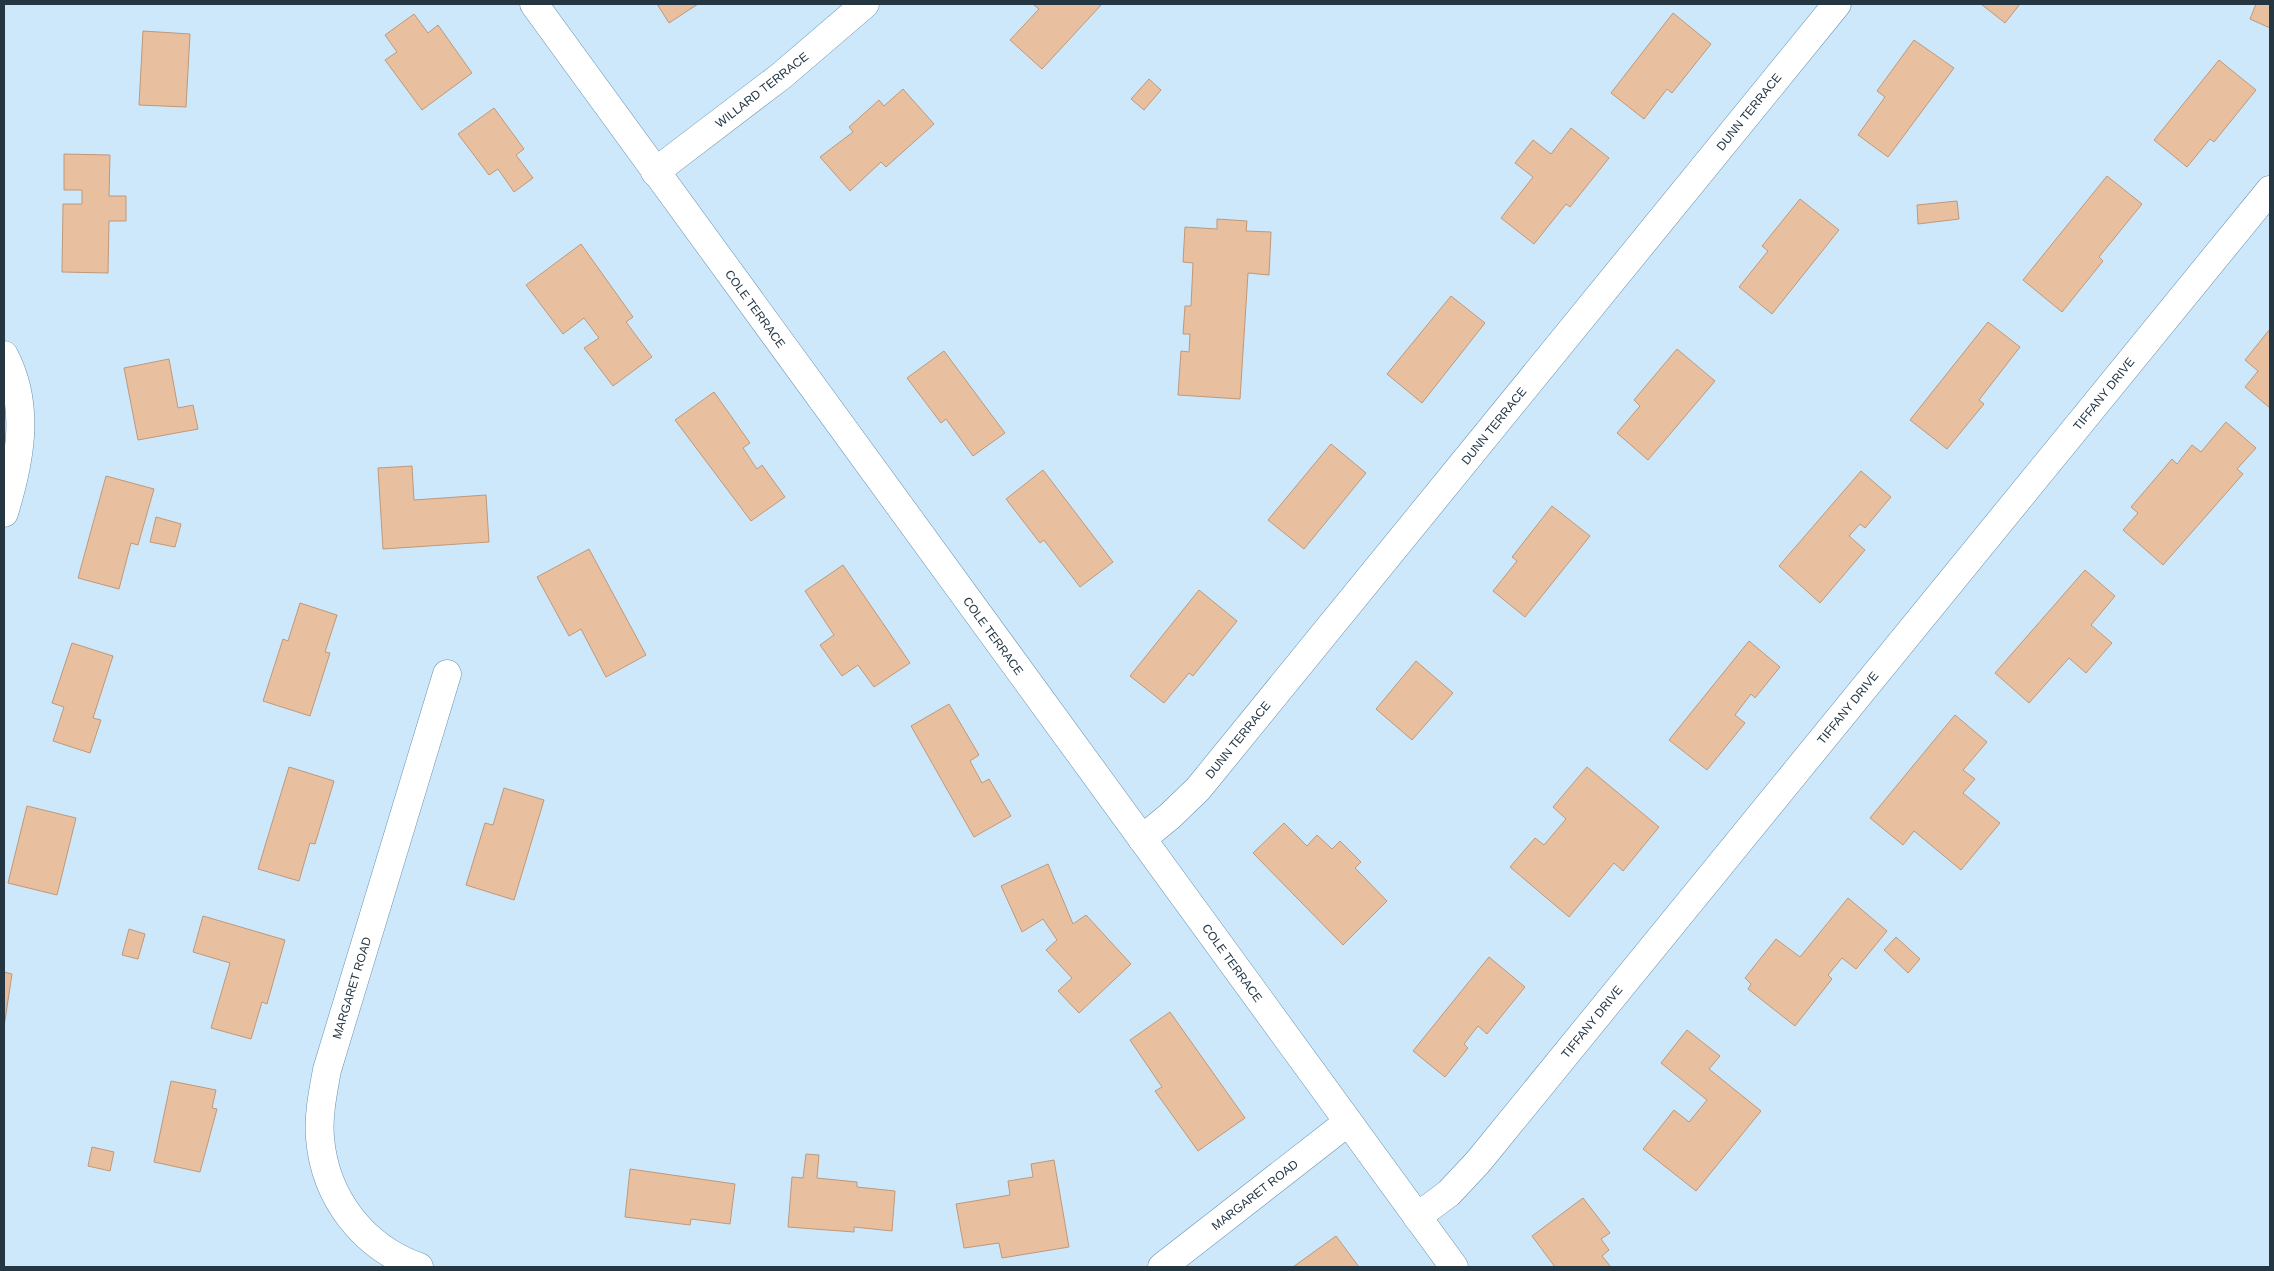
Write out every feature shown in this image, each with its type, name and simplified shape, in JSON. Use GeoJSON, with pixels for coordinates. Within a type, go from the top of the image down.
{"type":"FeatureCollection","features":[{"type":"Feature","properties":{"kind":"street","name":"COLE TERRACE"},"geometry":{"type":"LineString","coordinates":[[534,4],[1454,1267]]}},
{"type":"Feature","properties":{"kind":"street","name":"WILLARD TERRACE"},"geometry":{"type":"LineString","coordinates":[[655,172],[781,76],[865,4]]}},
{"type":"Feature","properties":{"kind":"street","name":"DUNN TERRACE"},"geometry":{"type":"LineString","coordinates":[[1142,839],[1198,790],[1837,4]]}},
{"type":"Feature","properties":{"kind":"street","name":"TIFFANY DRIVE"},"geometry":{"type":"LineString","coordinates":[[1417,1217],[1448,1194],[1478,1162],[2270,190]]}},
{"type":"Feature","properties":{"kind":"street"},"geometry":{"type":"LineString","coordinates":[[4,355],[15,383],[21,426],[16,469],[4,513]]}},
{"type":"Feature","properties":{"kind":"street","name":"MARGARET ROAD"},"geometry":{"type":"LineString","coordinates":[[419,1267],[407,1263],[373,1241],[351,1222],[339,1204],[324,1160],[320,1139],[320,1116],[328,1070],[448,674]]}},
{"type":"Feature","properties":{"kind":"street","name":"MARGARET ROAD"},"geometry":{"type":"LineString","coordinates":[[1162,1267],[1348,1122]]}},
{"type":"Feature","properties":{"kind":"building"},"geometry":{"type":"Polygon","coordinates":[[[657,4],[698,4],[669,23],[657,4]]]}},
{"type":"Feature","properties":{"kind":"building"},"geometry":{"type":"Polygon","coordinates":[[[1035,4],[1102,4],[1042,69],[1010,40],[1039,9],[1035,4]]]}},
{"type":"Feature","properties":{"kind":"building"},"geometry":{"type":"Polygon","coordinates":[[[1981,4],[2020,4],[2005,23],[1981,4]]]}},
{"type":"Feature","properties":{"kind":"building"},"geometry":{"type":"Polygon","coordinates":[[[2256,4],[2270,4],[2270,28],[2250,19],[2256,4]]]}},
{"type":"Feature","properties":{"kind":"building"},"geometry":{"type":"Polygon","coordinates":[[[1673,13],[1711,44],[1672,93],[1667,89],[1644,119],[1611,93],[1673,13]]]}},
{"type":"Feature","properties":{"kind":"building"},"geometry":{"type":"Polygon","coordinates":[[[414,14],[428,33],[438,25],[472,73],[422,110],[385,60],[397,52],[385,35],[414,14]]]}},
{"type":"Feature","properties":{"kind":"building"},"geometry":{"type":"Polygon","coordinates":[[[143,31],[190,34],[186,107],[139,105],[143,31]]]}},
{"type":"Feature","properties":{"kind":"building"},"geometry":{"type":"Polygon","coordinates":[[[1914,40],[1954,68],[1888,157],[1858,135],[1885,97],[1877,91],[1914,40]]]}},
{"type":"Feature","properties":{"kind":"building"},"geometry":{"type":"Polygon","coordinates":[[[2219,60],[2256,90],[2214,142],[2210,139],[2187,167],[2154,140],[2219,60]]]}},
{"type":"Feature","properties":{"kind":"building"},"geometry":{"type":"Polygon","coordinates":[[[1149,79],[1161,90],[1144,110],[1131,99],[1149,79]]]}},
{"type":"Feature","properties":{"kind":"building"},"geometry":{"type":"Polygon","coordinates":[[[903,89],[934,124],[886,167],[881,162],[850,191],[820,157],[853,132],[849,127],[879,100],[884,106],[903,89]]]}},
{"type":"Feature","properties":{"kind":"building"},"geometry":{"type":"Polygon","coordinates":[[[494,108],[524,149],[516,155],[533,178],[514,192],[498,169],[489,175],[458,134],[494,108]]]}},
{"type":"Feature","properties":{"kind":"building"},"geometry":{"type":"Polygon","coordinates":[[[1571,128],[1609,158],[1570,207],[1566,204],[1534,244],[1501,218],[1533,177],[1515,163],[1533,140],[1551,154],[1571,128]]]}},
{"type":"Feature","properties":{"kind":"building"},"geometry":{"type":"Polygon","coordinates":[[[64,154],[110,155],[109,196],[126,196],[126,221],[109,221],[108,273],[62,272],[63,204],[82,204],[82,190],[64,190],[64,154]]]}},
{"type":"Feature","properties":{"kind":"building"},"geometry":{"type":"Polygon","coordinates":[[[2107,176],[2142,204],[2099,257],[2103,261],[2062,312],[2023,280],[2107,176]]]}},
{"type":"Feature","properties":{"kind":"building"},"geometry":{"type":"Polygon","coordinates":[[[1800,199],[1839,230],[1772,314],[1739,287],[1768,251],[1762,246],[1800,199]]]}},
{"type":"Feature","properties":{"kind":"building"},"geometry":{"type":"Polygon","coordinates":[[[1957,201],[1959,219],[1918,224],[1917,205],[1957,201]]]}},
{"type":"Feature","properties":{"kind":"building"},"geometry":{"type":"Polygon","coordinates":[[[1217,219],[1247,221],[1246,231],[1271,232],[1269,275],[1248,273],[1240,399],[1178,395],[1181,351],[1189,352],[1190,334],[1183,334],[1185,306],[1191,306],[1193,263],[1183,262],[1185,227],[1217,229],[1217,219]]]}},
{"type":"Feature","properties":{"kind":"building"},"geometry":{"type":"Polygon","coordinates":[[[581,244],[633,317],[626,322],[652,357],[613,386],[584,348],[599,338],[584,318],[563,334],[526,285],[581,244]]]}},
{"type":"Feature","properties":{"kind":"building"},"geometry":{"type":"Polygon","coordinates":[[[1451,296],[1485,323],[1422,403],[1387,374],[1451,296]]]}},
{"type":"Feature","properties":{"kind":"building"},"geometry":{"type":"Polygon","coordinates":[[[1988,322],[2020,347],[1979,400],[1984,404],[1947,449],[1910,420],[1988,322]]]}},
{"type":"Feature","properties":{"kind":"building"},"geometry":{"type":"Polygon","coordinates":[[[2270,329],[2270,408],[2245,387],[2258,371],[2245,360],[2270,329]]]}},
{"type":"Feature","properties":{"kind":"building"},"geometry":{"type":"Polygon","coordinates":[[[1677,349],[1715,381],[1648,460],[1617,433],[1640,406],[1634,400],[1677,349]]]}},
{"type":"Feature","properties":{"kind":"building"},"geometry":{"type":"Polygon","coordinates":[[[944,351],[1005,433],[973,456],[946,419],[941,423],[907,378],[944,351]]]}},
{"type":"Feature","properties":{"kind":"building"},"geometry":{"type":"Polygon","coordinates":[[[169,359],[178,408],[193,405],[198,429],[138,440],[124,368],[169,359]]]}},
{"type":"Feature","properties":{"kind":"building"},"geometry":{"type":"Polygon","coordinates":[[[714,392],[750,443],[743,448],[757,469],[762,465],[785,497],[751,521],[675,420],[714,392]]]}},
{"type":"Feature","properties":{"kind":"building"},"geometry":{"type":"Polygon","coordinates":[[[2226,422],[2256,448],[2237,469],[2243,474],[2163,565],[2123,530],[2138,513],[2131,507],[2172,459],[2177,464],[2192,445],[2201,452],[2226,422]]]}},
{"type":"Feature","properties":{"kind":"building"},"geometry":{"type":"Polygon","coordinates":[[[1331,444],[1366,473],[1304,549],[1268,520],[1331,444]]]}},
{"type":"Feature","properties":{"kind":"building"},"geometry":{"type":"Polygon","coordinates":[[[412,466],[414,500],[486,495],[489,542],[383,549],[378,468],[412,466]]]}},
{"type":"Feature","properties":{"kind":"building"},"geometry":{"type":"Polygon","coordinates":[[[1043,470],[1113,562],[1080,587],[1044,540],[1040,543],[1006,499],[1043,470]]]}},
{"type":"Feature","properties":{"kind":"building"},"geometry":{"type":"Polygon","coordinates":[[[1861,471],[1891,497],[1865,528],[1860,524],[1849,536],[1865,550],[1820,603],[1779,566],[1861,471]]]}},
{"type":"Feature","properties":{"kind":"building"},"geometry":{"type":"Polygon","coordinates":[[[106,476],[154,489],[138,545],[131,543],[119,589],[78,578],[106,476]]]}},
{"type":"Feature","properties":{"kind":"building"},"geometry":{"type":"Polygon","coordinates":[[[1552,506],[1590,536],[1525,617],[1493,591],[1517,561],[1512,557],[1552,506]]]}},
{"type":"Feature","properties":{"kind":"building"},"geometry":{"type":"Polygon","coordinates":[[[156,517],[181,524],[175,547],[150,542],[156,517]]]}},
{"type":"Feature","properties":{"kind":"building"},"geometry":{"type":"Polygon","coordinates":[[[589,549],[646,655],[606,677],[581,629],[569,636],[537,577],[589,549]]]}},
{"type":"Feature","properties":{"kind":"building"},"geometry":{"type":"Polygon","coordinates":[[[843,565],[910,663],[874,687],[858,665],[842,676],[820,645],[834,635],[805,591],[843,565]]]}},
{"type":"Feature","properties":{"kind":"building"},"geometry":{"type":"Polygon","coordinates":[[[2085,570],[2115,596],[2091,625],[2112,643],[2086,673],[2069,658],[2029,703],[1995,673],[2085,570]]]}},
{"type":"Feature","properties":{"kind":"building"},"geometry":{"type":"Polygon","coordinates":[[[1199,590],[1237,621],[1193,676],[1189,673],[1164,703],[1130,676],[1199,590]]]}},
{"type":"Feature","properties":{"kind":"building"},"geometry":{"type":"Polygon","coordinates":[[[300,603],[337,615],[325,652],[330,653],[310,716],[263,701],[283,639],[288,641],[300,603]]]}},
{"type":"Feature","properties":{"kind":"building"},"geometry":{"type":"Polygon","coordinates":[[[1749,641],[1780,667],[1755,698],[1751,694],[1735,715],[1745,723],[1707,770],[1669,740],[1749,641]]]}},
{"type":"Feature","properties":{"kind":"building"},"geometry":{"type":"Polygon","coordinates":[[[72,643],[113,656],[93,718],[101,720],[90,753],[53,741],[64,707],[52,703],[72,643]]]}},
{"type":"Feature","properties":{"kind":"building"},"geometry":{"type":"Polygon","coordinates":[[[1416,661],[1453,693],[1412,740],[1376,709],[1416,661]]]}},
{"type":"Feature","properties":{"kind":"building"},"geometry":{"type":"Polygon","coordinates":[[[949,704],[979,755],[970,761],[982,783],[989,779],[1011,816],[974,837],[911,726],[949,704]]]}},
{"type":"Feature","properties":{"kind":"building"},"geometry":{"type":"Polygon","coordinates":[[[1955,715],[1987,742],[1963,770],[1975,779],[1963,793],[2000,823],[1961,870],[1914,831],[1903,845],[1870,818],[1955,715]]]}},
{"type":"Feature","properties":{"kind":"building"},"geometry":{"type":"Polygon","coordinates":[[[289,767],[334,781],[315,844],[310,843],[299,881],[258,869],[289,767]]]}},
{"type":"Feature","properties":{"kind":"building"},"geometry":{"type":"Polygon","coordinates":[[[1587,767],[1659,827],[1623,871],[1614,863],[1569,917],[1510,867],[1535,838],[1544,845],[1566,819],[1553,807],[1587,767]]]}},
{"type":"Feature","properties":{"kind":"building"},"geometry":{"type":"Polygon","coordinates":[[[504,788],[544,800],[514,900],[466,885],[485,823],[493,825],[504,788]]]}},
{"type":"Feature","properties":{"kind":"building"},"geometry":{"type":"Polygon","coordinates":[[[27,806],[76,818],[57,895],[8,883],[27,806]]]}},
{"type":"Feature","properties":{"kind":"building"},"geometry":{"type":"Polygon","coordinates":[[[1284,823],[1307,846],[1317,835],[1332,849],[1340,841],[1361,862],[1355,868],[1387,901],[1343,945],[1253,853],[1284,823]]]}},
{"type":"Feature","properties":{"kind":"building"},"geometry":{"type":"Polygon","coordinates":[[[1048,864],[1073,924],[1086,915],[1131,964],[1079,1013],[1058,991],[1072,978],[1046,950],[1057,940],[1043,919],[1022,932],[1001,886],[1048,864]]]}},
{"type":"Feature","properties":{"kind":"building"},"geometry":{"type":"Polygon","coordinates":[[[1848,898],[1887,931],[1856,969],[1842,958],[1828,975],[1832,979],[1795,1026],[1748,989],[1751,984],[1745,978],[1776,939],[1800,957],[1848,898]]]}},
{"type":"Feature","properties":{"kind":"building"},"geometry":{"type":"Polygon","coordinates":[[[203,916],[285,940],[267,1004],[262,1002],[251,1039],[211,1028],[230,963],[193,952],[203,916]]]}},
{"type":"Feature","properties":{"kind":"building"},"geometry":{"type":"Polygon","coordinates":[[[129,929],[145,934],[138,959],[122,955],[129,929]]]}},
{"type":"Feature","properties":{"kind":"building"},"geometry":{"type":"Polygon","coordinates":[[[1896,937],[1920,959],[1908,973],[1884,950],[1896,937]]]}},
{"type":"Feature","properties":{"kind":"building"},"geometry":{"type":"Polygon","coordinates":[[[1489,957],[1525,987],[1487,1034],[1478,1026],[1464,1044],[1468,1048],[1445,1077],[1413,1051],[1489,957]]]}},
{"type":"Feature","properties":{"kind":"building"},"geometry":{"type":"Polygon","coordinates":[[[4,972],[12,974],[4,1027],[4,972]]]}},
{"type":"Feature","properties":{"kind":"building"},"geometry":{"type":"Polygon","coordinates":[[[1170,1012],[1245,1118],[1198,1151],[1155,1091],[1162,1087],[1130,1040],[1170,1012]]]}},
{"type":"Feature","properties":{"kind":"building"},"geometry":{"type":"Polygon","coordinates":[[[1687,1030],[1720,1056],[1709,1069],[1761,1111],[1696,1191],[1643,1149],[1674,1110],[1689,1122],[1707,1100],[1661,1063],[1687,1030]]]}},
{"type":"Feature","properties":{"kind":"building"},"geometry":{"type":"Polygon","coordinates":[[[171,1081],[216,1090],[212,1108],[217,1109],[200,1172],[154,1162],[171,1081]]]}},
{"type":"Feature","properties":{"kind":"building"},"geometry":{"type":"Polygon","coordinates":[[[92,1147],[114,1152],[110,1171],[88,1166],[92,1147]]]}},
{"type":"Feature","properties":{"kind":"building"},"geometry":{"type":"Polygon","coordinates":[[[806,1154],[819,1155],[817,1178],[857,1182],[857,1187],[895,1191],[892,1231],[854,1227],[854,1232],[788,1227],[792,1177],[803,1178],[806,1154]]]}},
{"type":"Feature","properties":{"kind":"building"},"geometry":{"type":"Polygon","coordinates":[[[1054,1160],[1069,1247],[1002,1258],[999,1243],[964,1248],[956,1204],[1010,1195],[1008,1181],[1033,1177],[1031,1164],[1054,1160]]]}},
{"type":"Feature","properties":{"kind":"building"},"geometry":{"type":"Polygon","coordinates":[[[630,1169],[735,1184],[730,1224],[691,1219],[690,1225],[625,1217],[630,1169]]]}},
{"type":"Feature","properties":{"kind":"building"},"geometry":{"type":"Polygon","coordinates":[[[1583,1198],[1610,1233],[1601,1239],[1609,1250],[1602,1256],[1611,1267],[1555,1267],[1532,1236],[1583,1198]]]}},
{"type":"Feature","properties":{"kind":"building"},"geometry":{"type":"Polygon","coordinates":[[[1336,1236],[1359,1267],[1293,1267],[1336,1236]]]}}]}
